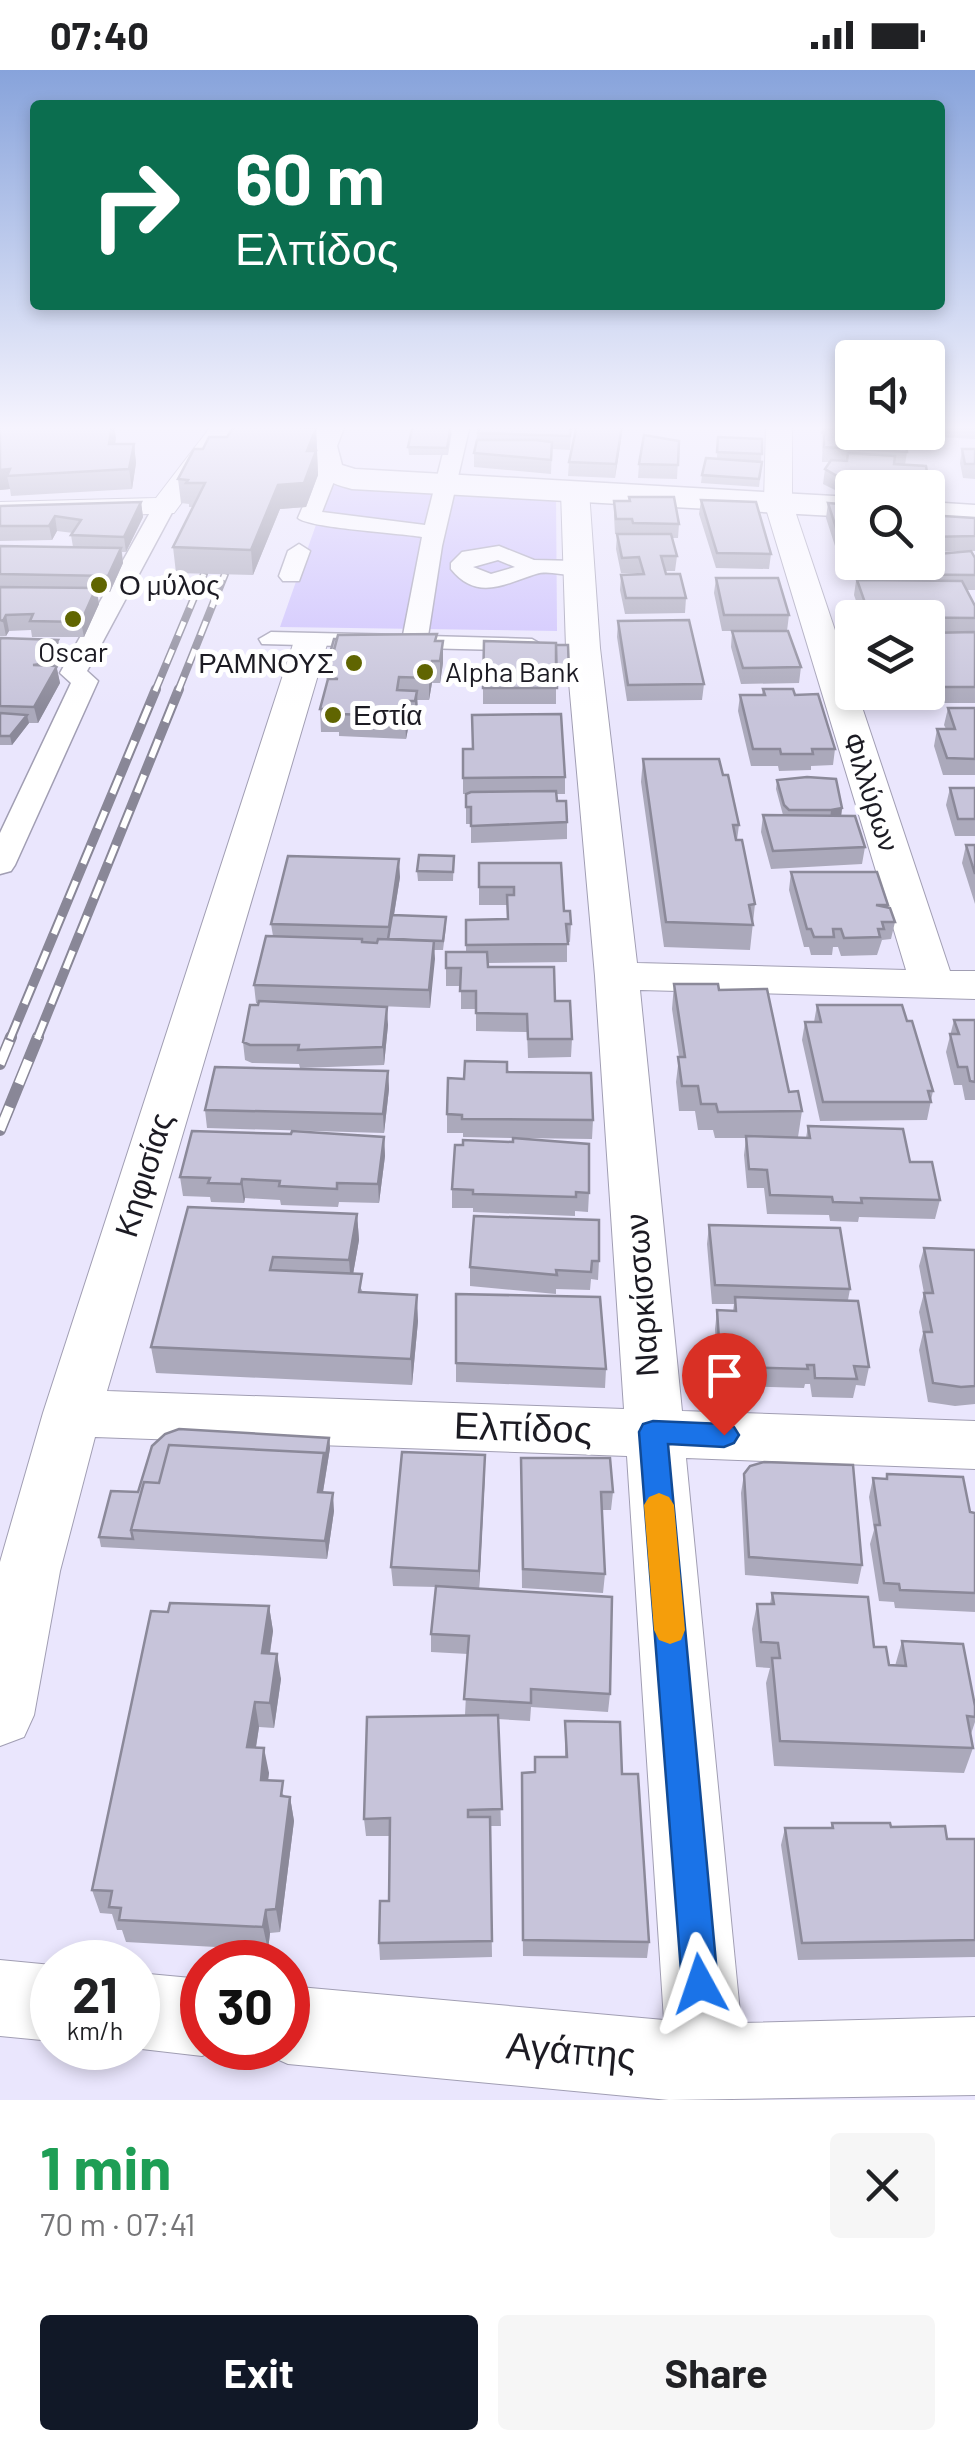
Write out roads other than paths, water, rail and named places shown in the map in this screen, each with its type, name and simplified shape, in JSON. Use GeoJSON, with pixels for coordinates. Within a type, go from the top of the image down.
{"type":"FeatureCollection","features":[{"type":"Feature","properties":{"kind":"street"},"geometry":{"type":"LineString","coordinates":[[93,520],[160,526]]}},
{"type":"Feature","properties":{"kind":"street"},"geometry":{"type":"LineString","coordinates":[[0,865],[84,681],[73,673],[164,520]]}},
{"type":"Feature","properties":{"kind":"street"},"geometry":{"type":"LineString","coordinates":[[330,520],[434,533]]}},
{"type":"Feature","properties":{"kind":"street"},"geometry":{"type":"LineString","coordinates":[[414,643],[437,520]]}},
{"type":"Feature","properties":{"kind":"street","name":"Ναρκίσσων"},"geometry":{"type":"LineString","coordinates":[[576,520],[582,648],[618,976],[708,2082]]}},
{"type":"Feature","properties":{"kind":"street","name":"Φιλλύρων"},"geometry":{"type":"LineString","coordinates":[[784,520],[954,984]]}},
{"type":"Feature","properties":{"kind":"street"},"geometry":{"type":"LineString","coordinates":[[119,610],[160,526]]}},
{"type":"Feature","properties":{"kind":"street"},"geometry":{"type":"LineString","coordinates":[[291,576],[298,550]]}},
{"type":"Feature","properties":{"kind":"street"},"geometry":{"type":"LineString","coordinates":[[428,564],[462,565],[470,557],[499,553],[513,556],[526,568],[577,568]]}},
{"type":"Feature","properties":{"kind":"street"},"geometry":{"type":"LineString","coordinates":[[286,634],[314,625],[419,615]]}},
{"type":"Feature","properties":{"kind":"street"},"geometry":{"type":"LineString","coordinates":[[286,634],[582,648]]}},
{"type":"Feature","properties":{"kind":"street","name":"Κηφισίας"},"geometry":{"type":"LineString","coordinates":[[0,1715],[29,1571],[286,634]]}},
{"type":"Feature","properties":{"kind":"street"},"geometry":{"type":"LineString","coordinates":[[618,976],[954,984]]}},
{"type":"Feature","properties":{"kind":"street","name":"Ελπίδος"},"geometry":{"type":"LineString","coordinates":[[72,1413],[975,1444]]}},
{"type":"Feature","properties":{"kind":"street"},"geometry":{"type":"LineString","coordinates":[[0,1998],[30,2001]]}},
{"type":"Feature","properties":{"kind":"street","name":"Αγάπης"},"geometry":{"type":"LineString","coordinates":[[310,2027],[708,2082],[975,2056]]}},
{"type":"Feature","properties":{"kind":"railway"},"geometry":{"type":"LineString","coordinates":[[155,691],[204,574]]}},
{"type":"Feature","properties":{"kind":"railway"},"geometry":{"type":"LineString","coordinates":[[178,691],[225,574]]}},
{"type":"Feature","properties":{"kind":"railway"},"geometry":{"type":"LineString","coordinates":[[10,1039],[156,689]]}},
{"type":"Feature","properties":{"kind":"railway"},"geometry":{"type":"LineString","coordinates":[[37,1039],[179,689]]}},
{"type":"Feature","properties":{"kind":"railway"},"geometry":{"type":"LineString","coordinates":[[0,1064],[11,1037]]}},
{"type":"Feature","properties":{"kind":"railway"},"geometry":{"type":"LineString","coordinates":[[0,1130],[38,1037]]}},
{"type":"Feature","properties":{"kind":"place","name":"Ο μύλος"},"geometry":{"type":"Point","coordinates":[99,585]}},
{"type":"Feature","properties":{"kind":"place","name":"Oscar"},"geometry":{"type":"Point","coordinates":[73,619]}},
{"type":"Feature","properties":{"kind":"place","name":"ΡΑΜΝΟΥΣ"},"geometry":{"type":"Point","coordinates":[354,663]}},
{"type":"Feature","properties":{"kind":"place","name":"Alpha Bank"},"geometry":{"type":"Point","coordinates":[425,672]}},
{"type":"Feature","properties":{"kind":"place","name":"Εστία"},"geometry":{"type":"Point","coordinates":[333,715]}}]}
